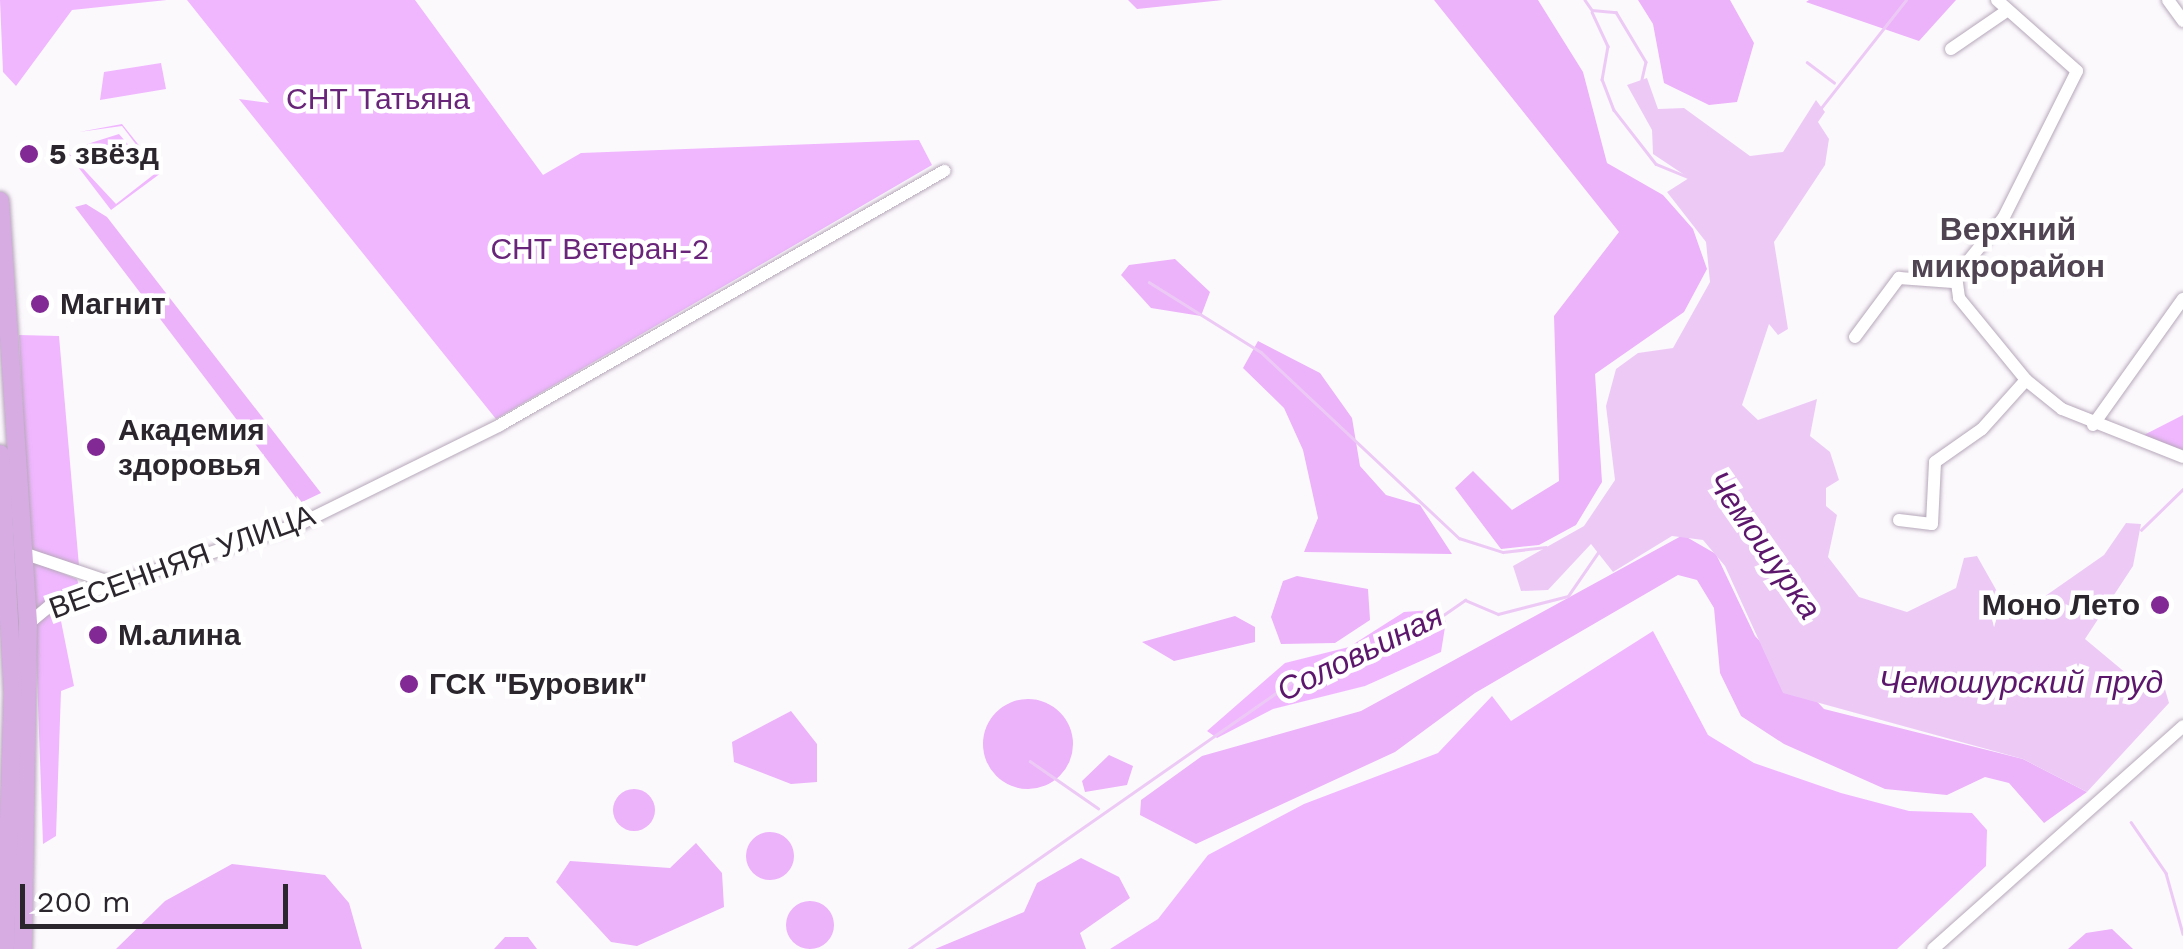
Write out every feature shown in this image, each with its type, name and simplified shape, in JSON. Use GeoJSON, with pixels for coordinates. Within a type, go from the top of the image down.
{"type":"FeatureCollection","features":[{"type":"Feature","properties":{"kind":"main road"},"geometry":{"type":"LineString","coordinates":[[0,202],[23,553],[22,949]]}},
{"type":"Feature","properties":{"kind":"main road"},"geometry":{"type":"LineString","coordinates":[[0,454],[20,624],[7,692],[23,764],[5,949]]}},
{"type":"Feature","properties":{"kind":"street"},"geometry":{"type":"LineString","coordinates":[[2168,0],[2183,21]]}},
{"type":"Feature","properties":{"kind":"street"},"geometry":{"type":"LineString","coordinates":[[1951,48],[2001,6],[2070,55],[2077,70],[2004,218],[1953,282]]}},
{"type":"Feature","properties":{"kind":"street","name":"ВЕСЕННЯЯ УЛИЦА"},"geometry":{"type":"LineString","coordinates":[[20,624],[44,608],[300,524],[500,425],[944,171]]}},
{"type":"Feature","properties":{"kind":"street"},"geometry":{"type":"LineString","coordinates":[[1856,337],[1888,306],[1899,278],[1953,282],[2026,380],[2093,424],[2183,457]]}},
{"type":"Feature","properties":{"kind":"street"},"geometry":{"type":"LineString","coordinates":[[2093,424],[2183,299]]}},
{"type":"Feature","properties":{"kind":"street"},"geometry":{"type":"LineString","coordinates":[[1899,520],[1932,524],[1935,462],[1982,430],[2026,380]]}},
{"type":"Feature","properties":{"kind":"street"},"geometry":{"type":"LineString","coordinates":[[23,553],[115,584]]}},
{"type":"Feature","properties":{"kind":"street"},"geometry":{"type":"LineString","coordinates":[[1932,949],[2183,726]]}},
{"type":"Feature","properties":{"kind":"green space"},"geometry":{"type":"Polygon","coordinates":[[[0,0],[167,0],[72,10],[16,86],[3,72],[0,0]]]}},
{"type":"Feature","properties":{"kind":"green space"},"geometry":{"type":"Polygon","coordinates":[[[187,0],[415,0],[543,175],[581,153],[919,140],[932,165],[496,419],[239,99],[269,103],[187,0]]]}},
{"type":"Feature","properties":{"kind":"green space"},"geometry":{"type":"Polygon","coordinates":[[[161,63],[166,89],[100,100],[104,72],[161,63]]]}},
{"type":"Feature","properties":{"kind":"green space"},"geometry":{"type":"Polygon","coordinates":[[[122,124],[161,173],[111,210],[62,146],[116,204],[157,172],[122,126],[79,132],[122,124]]]}},
{"type":"Feature","properties":{"kind":"green space"},"geometry":{"type":"Polygon","coordinates":[[[119,134],[145,164],[141,174],[115,145],[81,146],[119,134]]]}},
{"type":"Feature","properties":{"kind":"green space"},"geometry":{"type":"Polygon","coordinates":[[[19,335],[59,336],[79,566],[42,560],[30,547],[19,335]]]}},
{"type":"Feature","properties":{"kind":"green space"},"geometry":{"type":"Polygon","coordinates":[[[2183,415],[2183,450],[2140,437],[2183,415]]]}},
{"type":"Feature","properties":{"kind":"green space"},"geometry":{"type":"Polygon","coordinates":[[[31,561],[77,579],[80,589],[33,610],[31,561]]]}},
{"type":"Feature","properties":{"kind":"green space"},"geometry":{"type":"Polygon","coordinates":[[[112,592],[60,616],[74,686],[61,691],[56,836],[43,844],[35,620],[112,592]]]}},
{"type":"Feature","properties":{"kind":"green space"},"geometry":{"type":"Polygon","coordinates":[[[1431,610],[1446,621],[1441,652],[1365,686],[1273,709],[1217,738],[1207,731],[1285,663],[1349,647],[1404,612],[1431,610]]]}},
{"type":"Feature","properties":{"kind":"green space"},"geometry":{"type":"Polygon","coordinates":[[[1653,631],[1708,735],[1754,763],[1841,793],[1909,811],[1972,813],[1987,830],[1986,866],[1897,949],[1110,949],[1158,919],[1208,855],[1304,804],[1438,753],[1492,696],[1511,721],[1653,631]]]}},
{"type":"Feature","properties":{"kind":"shaded area"},"geometry":{"type":"Polygon","coordinates":[[[1128,0],[1223,0],[1137,9],[1128,0]]]}},
{"type":"Feature","properties":{"kind":"shaded area"},"geometry":{"type":"Polygon","coordinates":[[[1434,0],[1538,0],[1583,72],[1607,163],[1663,195],[1693,229],[1707,269],[1684,312],[1595,374],[1602,482],[1576,525],[1539,545],[1501,549],[1455,488],[1473,471],[1512,510],[1559,481],[1554,316],[1619,232],[1434,0]]]}},
{"type":"Feature","properties":{"kind":"shaded area"},"geometry":{"type":"Polygon","coordinates":[[[1638,0],[1730,0],[1754,43],[1737,102],[1709,105],[1664,83],[1653,24],[1638,0]]]}},
{"type":"Feature","properties":{"kind":"shaded area"},"geometry":{"type":"Polygon","coordinates":[[[1809,0],[1956,0],[1919,41],[1806,2],[1809,0]]]}},
{"type":"Feature","properties":{"kind":"shaded area"},"geometry":{"type":"Polygon","coordinates":[[[86,204],[107,217],[321,493],[300,503],[75,207],[86,204]]]}},
{"type":"Feature","properties":{"kind":"shaded area"},"geometry":{"type":"Polygon","coordinates":[[[1175,259],[1210,292],[1201,316],[1151,308],[1121,275],[1129,265],[1175,259]]]}},
{"type":"Feature","properties":{"kind":"shaded area"},"geometry":{"type":"Polygon","coordinates":[[[1258,341],[1320,373],[1352,418],[1360,466],[1386,495],[1420,505],[1452,554],[1304,552],[1318,518],[1303,450],[1284,408],[1243,368],[1258,341]]]}},
{"type":"Feature","properties":{"kind":"shaded area"},"geometry":{"type":"Polygon","coordinates":[[[1683,535],[1716,554],[1755,636],[1824,709],[2023,759],[2087,792],[2044,823],[2009,783],[1985,777],[1947,795],[1885,789],[1784,744],[1741,716],[1720,673],[1714,608],[1697,580],[1678,575],[1475,693],[1395,752],[1196,844],[1140,815],[1141,800],[1202,756],[1361,711],[1683,535]]]}},
{"type":"Feature","properties":{"kind":"shaded area"},"geometry":{"type":"Polygon","coordinates":[[[1297,576],[1368,589],[1370,620],[1335,643],[1281,644],[1271,617],[1283,581],[1297,576]]]}},
{"type":"Feature","properties":{"kind":"shaded area"},"geometry":{"type":"Polygon","coordinates":[[[1235,616],[1255,627],[1255,642],[1174,661],[1142,642],[1235,616]]]}},
{"type":"Feature","properties":{"kind":"shaded area"},"geometry":{"type":"Polygon","coordinates":[[[1028,699],[1045,702],[1060,712],[1070,727],[1070,761],[1060,776],[1045,786],[1028,789],[1011,786],[996,776],[986,761],[983,744],[986,727],[996,712],[1011,702],[1028,699]]]}},
{"type":"Feature","properties":{"kind":"shaded area"},"geometry":{"type":"Polygon","coordinates":[[[791,711],[817,744],[817,782],[791,784],[734,762],[732,742],[791,711]]]}},
{"type":"Feature","properties":{"kind":"shaded area"},"geometry":{"type":"Polygon","coordinates":[[[1109,755],[1133,766],[1127,785],[1085,792],[1082,781],[1109,755]]]}},
{"type":"Feature","properties":{"kind":"shaded area"},"geometry":{"type":"Polygon","coordinates":[[[634,789],[649,795],[655,810],[649,825],[634,831],[619,825],[613,810],[619,795],[634,789]]]}},
{"type":"Feature","properties":{"kind":"shaded area"},"geometry":{"type":"Polygon","coordinates":[[[770,832],[787,839],[794,856],[787,873],[770,880],[753,873],[746,856],[753,839],[770,832]]]}},
{"type":"Feature","properties":{"kind":"shaded area"},"geometry":{"type":"Polygon","coordinates":[[[696,843],[722,873],[724,907],[637,946],[611,942],[556,882],[570,861],[670,868],[696,843]]]}},
{"type":"Feature","properties":{"kind":"shaded area"},"geometry":{"type":"Polygon","coordinates":[[[1081,858],[1119,877],[1130,898],[1080,933],[1086,949],[935,949],[1024,912],[1037,883],[1081,858]]]}},
{"type":"Feature","properties":{"kind":"shaded area"},"geometry":{"type":"Polygon","coordinates":[[[232,864],[325,875],[349,903],[362,949],[116,949],[165,901],[232,864]]]}},
{"type":"Feature","properties":{"kind":"shaded area"},"geometry":{"type":"Polygon","coordinates":[[[810,901],[827,908],[834,925],[827,942],[810,949],[793,942],[786,925],[793,908],[810,901]]]}},
{"type":"Feature","properties":{"kind":"shaded area"},"geometry":{"type":"Polygon","coordinates":[[[2112,929],[2133,949],[2068,949],[2086,933],[2112,929]]]}},
{"type":"Feature","properties":{"kind":"shaded area"},"geometry":{"type":"Polygon","coordinates":[[[505,937],[528,937],[537,949],[494,949],[505,937]]]}},
{"type":"Feature","properties":{"kind":"water","name":"Чемошурский пруд"},"geometry":{"type":"Polygon","coordinates":[[[1647,78],[1658,109],[1684,108],[1750,156],[1783,152],[1816,100],[1825,112],[1818,122],[1829,139],[1825,165],[1774,242],[1788,329],[1778,335],[1769,324],[1742,405],[1758,420],[1817,399],[1810,436],[1830,452],[1839,480],[1826,488],[1826,506],[1837,515],[1828,557],[1859,597],[1907,612],[1956,588],[1964,558],[1977,556],[2003,602],[2031,606],[2104,555],[2126,523],[2141,524],[2133,566],[2085,639],[2127,674],[2162,679],[2169,703],[2087,792],[2023,759],[1783,693],[1725,566],[1703,540],[1672,536],[1613,572],[1591,544],[1548,590],[1521,591],[1513,566],[1584,526],[1615,480],[1606,406],[1616,369],[1638,353],[1673,348],[1710,282],[1706,242],[1667,192],[1689,178],[1653,154],[1652,130],[1627,85],[1647,78]]]}},
{"type":"Feature","properties":{"kind":"waterway"},"geometry":{"type":"LineString","coordinates":[[1585,0],[1592,10],[1616,12],[1646,62],[1642,80]]}},
{"type":"Feature","properties":{"kind":"waterway"},"geometry":{"type":"LineString","coordinates":[[1821,108],[1906,0]]}},
{"type":"Feature","properties":{"kind":"waterway"},"geometry":{"type":"LineString","coordinates":[[1592,12],[1608,46],[1602,79],[1614,110],[1656,164],[1690,178]]}},
{"type":"Feature","properties":{"kind":"waterway"},"geometry":{"type":"LineString","coordinates":[[1807,62],[1834,82]]}},
{"type":"Feature","properties":{"kind":"waterway"},"geometry":{"type":"LineString","coordinates":[[1149,282],[1261,352],[1459,538],[1503,552],[1546,547]]}},
{"type":"Feature","properties":{"kind":"waterway"},"geometry":{"type":"LineString","coordinates":[[2141,530],[2183,489]]}},
{"type":"Feature","properties":{"kind":"waterway","name":"Соловьиная"},"geometry":{"type":"LineString","coordinates":[[909,949],[1307,671],[1416,634],[1465,600],[1498,614],[1568,596],[1599,551]]}},
{"type":"Feature","properties":{"kind":"waterway"},"geometry":{"type":"LineString","coordinates":[[1030,761],[1098,808]]}},
{"type":"Feature","properties":{"kind":"waterway","name":"Чемошурка"},"geometry":{"type":"LineString","coordinates":[[2131,822],[2166,873],[2183,934]]}},
{"type":"Feature","properties":{"kind":"place","name":"5 звёзд"},"geometry":{"type":"Point","coordinates":[29,154]}},
{"type":"Feature","properties":{"kind":"place","name":"Магнит"},"geometry":{"type":"Point","coordinates":[40,304]}},
{"type":"Feature","properties":{"kind":"place","name":"Академия здоровья"},"geometry":{"type":"Point","coordinates":[96,447]}},
{"type":"Feature","properties":{"kind":"place","name":"Моно Лето"},"geometry":{"type":"Point","coordinates":[2160,605]}},
{"type":"Feature","properties":{"kind":"place","name":"М.алина"},"geometry":{"type":"Point","coordinates":[98,635]}},
{"type":"Feature","properties":{"kind":"place","name":"ГСК \"Буровик\""},"geometry":{"type":"Point","coordinates":[409,684]}},
{"type":"Feature","properties":{"kind":"district","name":"Верхний микрорайон"},"geometry":{"type":"Point","coordinates":[2008,248]}},
{"type":"Feature","properties":{"kind":"park label","name":"СНТ Татьяна"},"geometry":{"type":"Point","coordinates":[378,99]}},
{"type":"Feature","properties":{"kind":"park label","name":"СНТ Ветеран-2"},"geometry":{"type":"Point","coordinates":[600,249]}}]}
